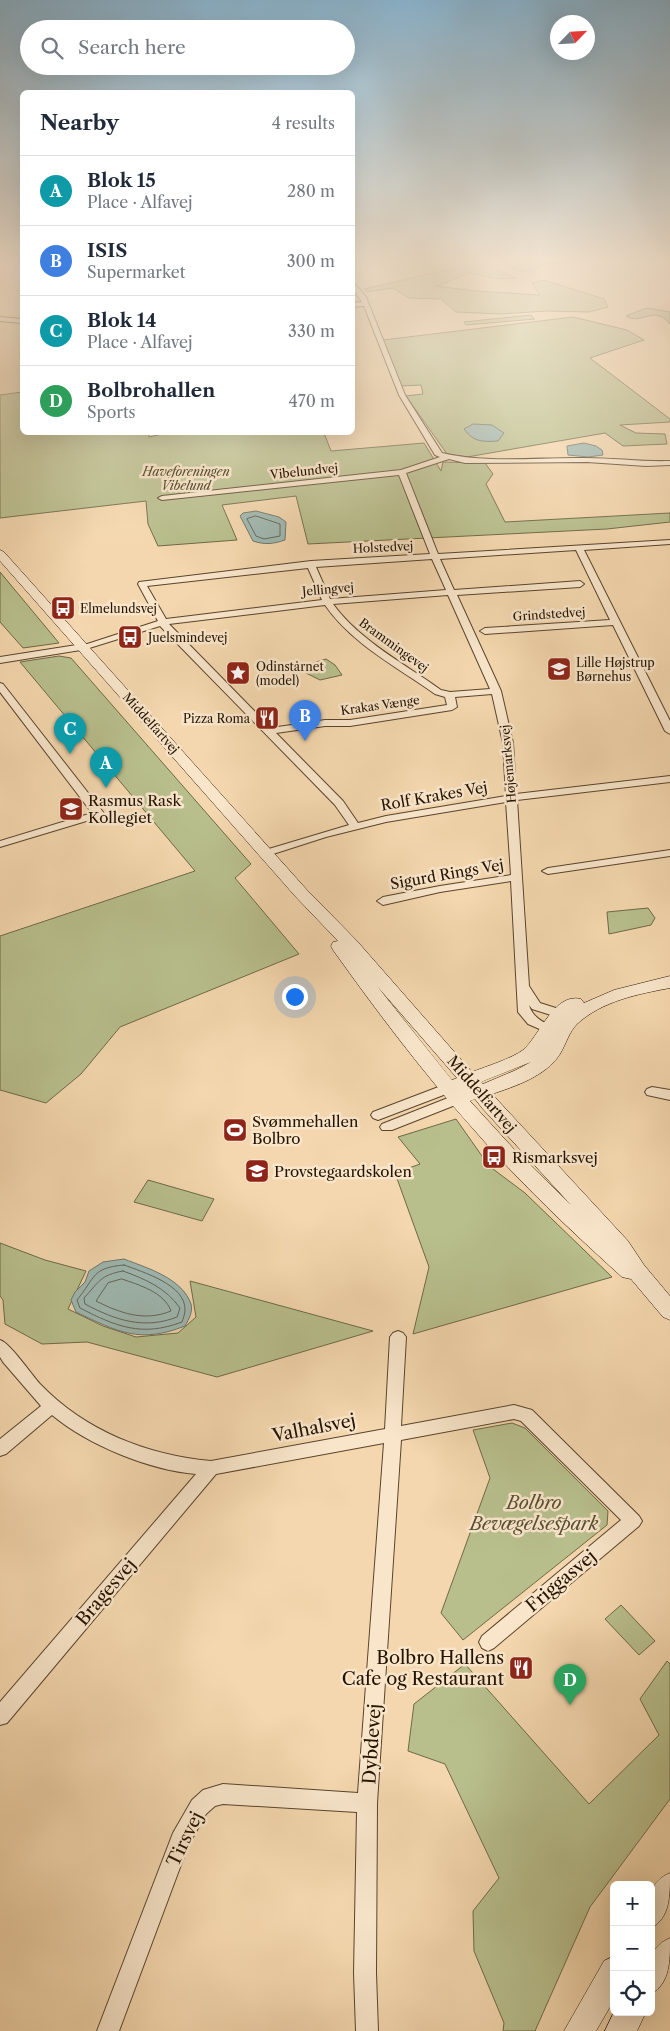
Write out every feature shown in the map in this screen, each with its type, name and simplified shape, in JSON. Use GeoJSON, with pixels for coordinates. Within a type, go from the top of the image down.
{"type":"FeatureCollection","features":[{"type":"Feature","properties":{"kind":"main road","name":"Middelfartvej"},"geometry":{"type":"LineString","coordinates":[[0,554],[301,894],[351,945],[467,1089],[519,1166],[664,1305]]}},
{"type":"Feature","properties":{"kind":"main road","name":"Middelfartvej"},"geometry":{"type":"LineString","coordinates":[[301,894],[375,996],[402,1020],[467,1089],[562,1184],[621,1248],[664,1305]]}},
{"type":"Feature","properties":{"kind":"main road"},"geometry":{"type":"LineString","coordinates":[[621,1248],[610,1225],[467,1089],[541,1064],[550,1055],[558,1025],[576,1002],[591,996],[663,984]]}},
{"type":"Feature","properties":{"kind":"main road"},"geometry":{"type":"LineString","coordinates":[[655,1908],[670,1887]]}},
{"type":"Feature","properties":{"kind":"main road"},"geometry":{"type":"LineString","coordinates":[[655,1974],[670,1954]]}},
{"type":"Feature","properties":{"kind":"main road"},"geometry":{"type":"LineString","coordinates":[[579,2031],[610,1978]]}},
{"type":"Feature","properties":{"kind":"main road"},"geometry":{"type":"LineString","coordinates":[[620,2031],[629,2016]]}},
{"type":"Feature","properties":{"kind":"street"},"geometry":{"type":"LineString","coordinates":[[385,353],[408,406],[435,451],[446,458]]}},
{"type":"Feature","properties":{"kind":"street","name":"Vibelundvej"},"geometry":{"type":"LineString","coordinates":[[162,498],[402,472],[446,458],[465,461],[587,460],[646,464],[670,463]]}},
{"type":"Feature","properties":{"kind":"street","name":"Højemarksvej"},"geometry":{"type":"LineString","coordinates":[[402,472],[434,556],[496,691],[508,741],[523,986],[521,1005],[524,1012],[536,1023],[558,1025]]}},
{"type":"Feature","properties":{"kind":"street","name":"Holstedvej"},"geometry":{"type":"LineString","coordinates":[[163,622],[142,584],[311,564],[579,548],[668,545]]}},
{"type":"Feature","properties":{"kind":"street"},"geometry":{"type":"LineString","coordinates":[[579,548],[614,622],[665,711],[670,731]]}},
{"type":"Feature","properties":{"kind":"street","name":"Brammingevej"},"geometry":{"type":"LineString","coordinates":[[311,564],[326,600],[344,624],[438,692],[450,695],[496,691]]}},
{"type":"Feature","properties":{"kind":"street","name":"Jellingvej"},"geometry":{"type":"LineString","coordinates":[[83,647],[99,644],[163,622],[326,600],[580,584]]}},
{"type":"Feature","properties":{"kind":"street"},"geometry":{"type":"LineString","coordinates":[[163,622],[186,648],[339,803],[354,826]]}},
{"type":"Feature","properties":{"kind":"street","name":"Grindstedvej"},"geometry":{"type":"LineString","coordinates":[[485,631],[614,622]]}},
{"type":"Feature","properties":{"kind":"street"},"geometry":{"type":"LineString","coordinates":[[0,660],[83,647]]}},
{"type":"Feature","properties":{"kind":"street"},"geometry":{"type":"LineString","coordinates":[[0,686],[99,814],[0,844]]}},
{"type":"Feature","properties":{"kind":"street","name":"Krakas Vænge"},"geometry":{"type":"LineString","coordinates":[[268,732],[325,723],[350,723],[452,707],[450,695]]}},
{"type":"Feature","properties":{"kind":"street","name":"Rolf Krakes Vej"},"geometry":{"type":"LineString","coordinates":[[266,853],[354,826],[511,798],[670,779]]}},
{"type":"Feature","properties":{"kind":"street"},"geometry":{"type":"LineString","coordinates":[[548,872],[670,853]]}},
{"type":"Feature","properties":{"kind":"street","name":"Sigurd Rings Vej"},"geometry":{"type":"LineString","coordinates":[[383,901],[440,889],[516,877]]}},
{"type":"Feature","properties":{"kind":"street"},"geometry":{"type":"LineString","coordinates":[[523,986],[536,1006],[552,1010],[558,1025]]}},
{"type":"Feature","properties":{"kind":"street","name":"Middelfartvej"},"geometry":{"type":"LineString","coordinates":[[378,1115],[467,1089]]}},
{"type":"Feature","properties":{"kind":"street","name":"Middelfartvej"},"geometry":{"type":"LineString","coordinates":[[387,1127],[467,1089]]}},
{"type":"Feature","properties":{"kind":"street"},"geometry":{"type":"LineString","coordinates":[[652,1092],[670,1095]]}},
{"type":"Feature","properties":{"kind":"street","name":"Dybdevej"},"geometry":{"type":"LineString","coordinates":[[367,2031],[365,1954],[367,1803],[398,1337]]}},
{"type":"Feature","properties":{"kind":"street","name":"Valhalsvej"},"geometry":{"type":"LineString","coordinates":[[0,1346],[29,1383],[52,1406],[77,1425],[144,1454],[176,1465],[211,1468],[514,1412],[526,1415],[633,1520]]}},
{"type":"Feature","properties":{"kind":"street"},"geometry":{"type":"LineString","coordinates":[[0,1449],[52,1406]]}},
{"type":"Feature","properties":{"kind":"street","name":"Bragesvej"},"geometry":{"type":"LineString","coordinates":[[0,1716],[211,1468]]}},
{"type":"Feature","properties":{"kind":"street","name":"Friggasvej"},"geometry":{"type":"LineString","coordinates":[[488,1642],[633,1520]]}},
{"type":"Feature","properties":{"kind":"street","name":"Tirsvej"},"geometry":{"type":"LineString","coordinates":[[108,2031],[180,1840],[198,1807],[210,1798],[223,1794],[367,1803]]}},
{"type":"Feature","properties":{"kind":"green space"},"geometry":{"type":"Polygon","coordinates":[[[388,353],[606,353],[590,358],[670,419],[670,422],[620,425],[636,433],[665,434],[667,444],[623,446],[605,433],[467,457],[447,454],[406,396],[423,394],[421,385],[401,386],[388,353]]]}},
{"type":"Feature","properties":{"kind":"green space","name":"Haveforeningen Vibelund"},"geometry":{"type":"Polygon","coordinates":[[[20,392],[20,435],[149,435],[149,437],[158,435],[325,435],[331,451],[424,443],[441,471],[443,462],[485,463],[493,474],[486,484],[505,522],[670,513],[670,522],[607,529],[308,544],[296,496],[222,505],[237,540],[158,546],[148,524],[146,501],[0,518],[0,395],[20,392]]]}},
{"type":"Feature","properties":{"kind":"green space"},"geometry":{"type":"Polygon","coordinates":[[[0,572],[59,643],[23,648],[0,622],[0,572]]]}},
{"type":"Feature","properties":{"kind":"green space"},"geometry":{"type":"Polygon","coordinates":[[[59,656],[71,658],[251,864],[235,878],[299,954],[120,1027],[81,1074],[46,1103],[0,1090],[0,936],[195,871],[20,662],[59,656]]]}},
{"type":"Feature","properties":{"kind":"green space"},"geometry":{"type":"Polygon","coordinates":[[[326,659],[335,665],[342,675],[320,680],[304,672],[303,666],[326,659]]]}},
{"type":"Feature","properties":{"kind":"green space"},"geometry":{"type":"Polygon","coordinates":[[[648,908],[655,918],[651,925],[609,934],[607,912],[648,908]]]}},
{"type":"Feature","properties":{"kind":"green space"},"geometry":{"type":"Polygon","coordinates":[[[456,1119],[489,1166],[525,1193],[612,1277],[413,1334],[429,1267],[395,1173],[420,1164],[398,1137],[456,1119]]]}},
{"type":"Feature","properties":{"kind":"green space"},"geometry":{"type":"Polygon","coordinates":[[[148,1180],[214,1199],[202,1221],[134,1202],[148,1180]]]}},
{"type":"Feature","properties":{"kind":"green space"},"geometry":{"type":"Polygon","coordinates":[[[0,1243],[45,1260],[86,1271],[68,1309],[103,1326],[136,1337],[178,1333],[196,1317],[190,1281],[373,1331],[217,1377],[87,1342],[42,1344],[5,1324],[3,1300],[0,1296],[0,1243]]]}},
{"type":"Feature","properties":{"kind":"green space","name":"Bolbro Bevægelsespark"},"geometry":{"type":"Polygon","coordinates":[[[512,1423],[525,1428],[608,1511],[607,1525],[463,1640],[441,1613],[490,1478],[473,1430],[512,1423]]]}},
{"type":"Feature","properties":{"kind":"green space"},"geometry":{"type":"Polygon","coordinates":[[[621,1605],[655,1641],[639,1655],[605,1619],[621,1605]]]}},
{"type":"Feature","properties":{"kind":"green space"},"geometry":{"type":"Polygon","coordinates":[[[667,1661],[670,1664],[670,1799],[590,1907],[535,2031],[503,2031],[504,2023],[474,1951],[473,1911],[499,1878],[445,1764],[408,1751],[414,1704],[465,1664],[589,1804],[659,1735],[640,1699],[667,1661]]]}},
{"type":"Feature","properties":{"kind":"water"},"geometry":{"type":"Polygon","coordinates":[[[473,424],[492,425],[504,433],[498,441],[475,439],[464,429],[473,424]]]}},
{"type":"Feature","properties":{"kind":"water"},"geometry":{"type":"Polygon","coordinates":[[[584,443],[596,446],[602,450],[603,455],[588,457],[568,455],[567,446],[584,443]]]}},
{"type":"Feature","properties":{"kind":"water"},"geometry":{"type":"Polygon","coordinates":[[[256,511],[279,517],[286,522],[285,540],[269,544],[253,541],[240,516],[243,513],[256,511]]]}},
{"type":"Feature","properties":{"kind":"water"},"geometry":{"type":"Polygon","coordinates":[[[124,1259],[163,1275],[180,1287],[191,1304],[190,1315],[185,1326],[155,1334],[142,1335],[117,1330],[76,1312],[71,1300],[75,1292],[85,1282],[89,1271],[103,1262],[124,1259]]]}},
{"type":"Feature","properties":{"kind":"place","name":"Elmelundsvej"},"geometry":{"type":"Point","coordinates":[63,608]}},
{"type":"Feature","properties":{"kind":"place","name":"Juelsmindevej"},"geometry":{"type":"Point","coordinates":[130,637]}},
{"type":"Feature","properties":{"kind":"place","name":"Lille Højstrup Børnehus"},"geometry":{"type":"Point","coordinates":[559,669]}},
{"type":"Feature","properties":{"kind":"place","name":"Odinstårnet (model)"},"geometry":{"type":"Point","coordinates":[238,673]}},
{"type":"Feature","properties":{"kind":"place","name":"Pizza Roma"},"geometry":{"type":"Point","coordinates":[267,718]}},
{"type":"Feature","properties":{"kind":"place","name":"ISIS"},"geometry":{"type":"Point","coordinates":[305,741]}},
{"type":"Feature","properties":{"kind":"place","name":"Blok 14"},"geometry":{"type":"Point","coordinates":[70,754]}},
{"type":"Feature","properties":{"kind":"place","name":"Blok 15"},"geometry":{"type":"Point","coordinates":[106,788]}},
{"type":"Feature","properties":{"kind":"place","name":"Rasmus Rask Kollegiet"},"geometry":{"type":"Point","coordinates":[71,809]}},
{"type":"Feature","properties":{"kind":"place","name":"Svømmehallen Bolbro"},"geometry":{"type":"Point","coordinates":[235,1130]}},
{"type":"Feature","properties":{"kind":"place","name":"Rismarksvej"},"geometry":{"type":"Point","coordinates":[494,1157]}},
{"type":"Feature","properties":{"kind":"place","name":"Provstegaardskolen"},"geometry":{"type":"Point","coordinates":[257,1171]}},
{"type":"Feature","properties":{"kind":"place","name":"Bolbro Hallens Cafe og Restaurant"},"geometry":{"type":"Point","coordinates":[521,1668]}},
{"type":"Feature","properties":{"kind":"place","name":"Bolbrohallen"},"geometry":{"type":"Point","coordinates":[570,1705]}}]}
